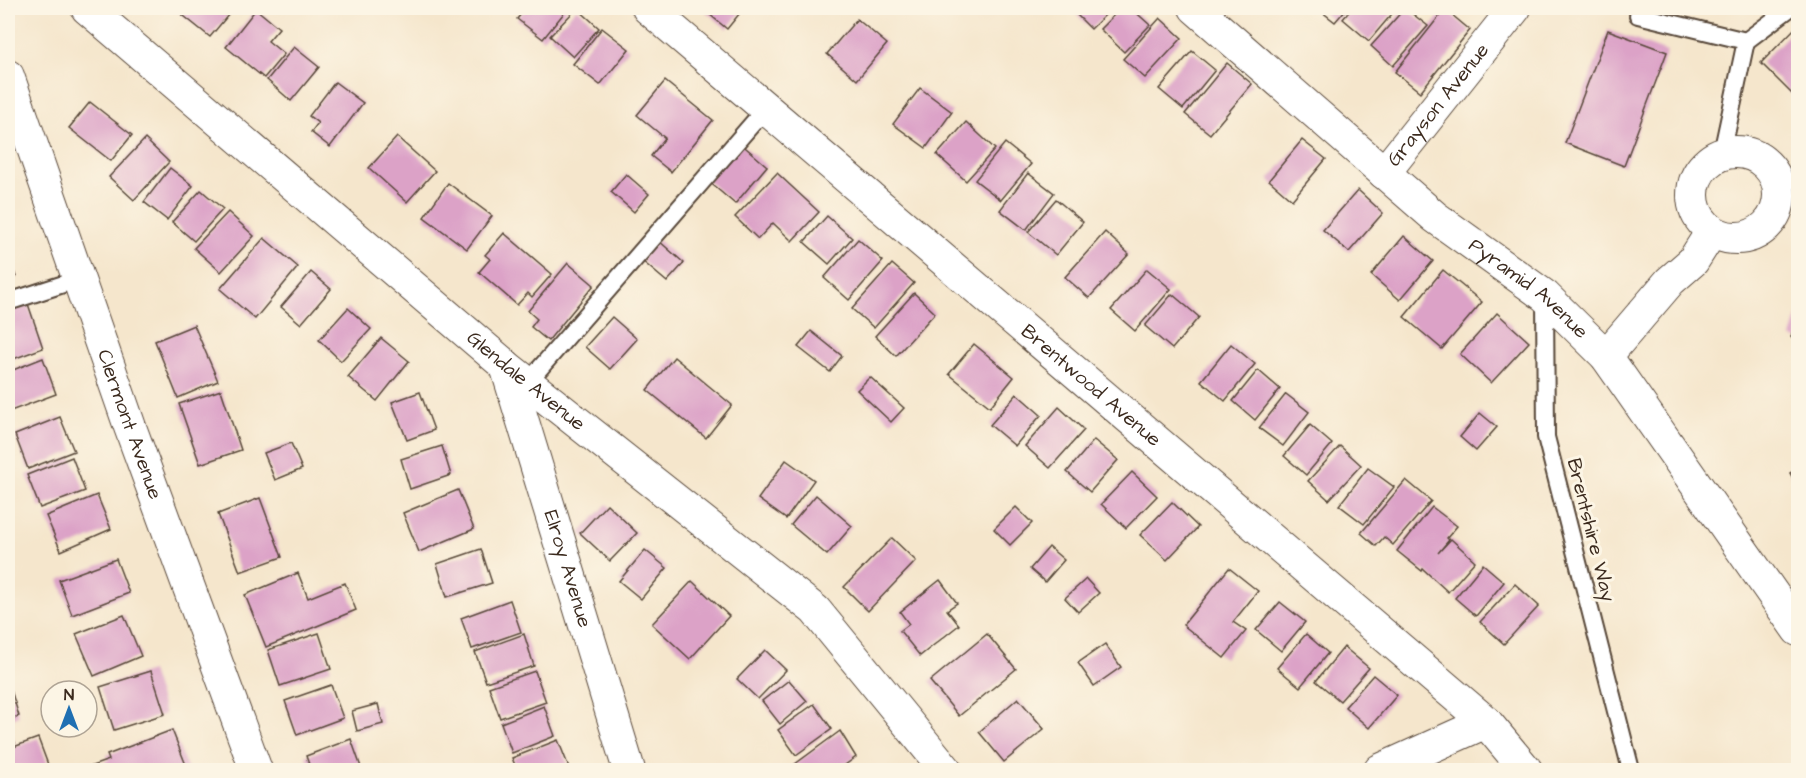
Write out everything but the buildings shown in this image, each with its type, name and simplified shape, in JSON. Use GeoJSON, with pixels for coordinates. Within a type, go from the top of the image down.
{"type":"FeatureCollection","features":[{"type":"Feature","properties":{"kind":"street","name":"Glendale Avenue"},"geometry":{"type":"LineString","coordinates":[[87,8],[517,374],[815,610],[946,771]]}},
{"type":"Feature","properties":{"kind":"street","name":"Brentwood Avenue"},"geometry":{"type":"LineString","coordinates":[[648,8],[1486,722],[1526,771]]}},
{"type":"Feature","properties":{"kind":"street","name":"Pyramid Avenue"},"geometry":{"type":"LineString","coordinates":[[1195,8],[1435,217],[1545,296],[1606,356],[1798,630]]}},
{"type":"Feature","properties":{"kind":"street","name":"Grayson Avenue"},"geometry":{"type":"LineString","coordinates":[[1384,173],[1515,8]]}},
{"type":"Feature","properties":{"kind":"street","name":"Clermont Avenue"},"geometry":{"type":"LineString","coordinates":[[8,76],[130,427],[256,771]]}},
{"type":"Feature","properties":{"kind":"street"},"geometry":{"type":"LineString","coordinates":[[1737,151],[1751,154],[1762,160],[1772,171],[1778,184],[1780,195],[1778,207],[1771,220],[1763,229],[1747,237],[1722,236],[1712,231],[1701,220],[1694,207],[1693,187],[1698,173],[1711,159],[1722,153],[1737,151]]}},
{"type":"Feature","properties":{"kind":"street"},"geometry":{"type":"LineString","coordinates":[[1606,356],[1670,281],[1693,261],[1712,231]]}},
{"type":"Feature","properties":{"kind":"street","name":"Elroy Avenue"},"geometry":{"type":"LineString","coordinates":[[517,374],[629,771]]}},
{"type":"Feature","properties":{"kind":"street"},"geometry":{"type":"LineString","coordinates":[[1380,771],[1486,722]]}},
{"type":"Feature","properties":{"kind":"lane"},"geometry":{"type":"LineString","coordinates":[[1722,153],[1746,41],[1790,8]]}},
{"type":"Feature","properties":{"kind":"lane"},"geometry":{"type":"LineString","coordinates":[[1638,15],[1746,41]]}},
{"type":"Feature","properties":{"kind":"lane"},"geometry":{"type":"LineString","coordinates":[[517,374],[766,108]]}},
{"type":"Feature","properties":{"kind":"lane"},"geometry":{"type":"LineString","coordinates":[[8,302],[80,279]]}},
{"type":"Feature","properties":{"kind":"lane","name":"Brentshire Way"},"geometry":{"type":"LineString","coordinates":[[1545,296],[1546,436],[1631,771]]}}]}
